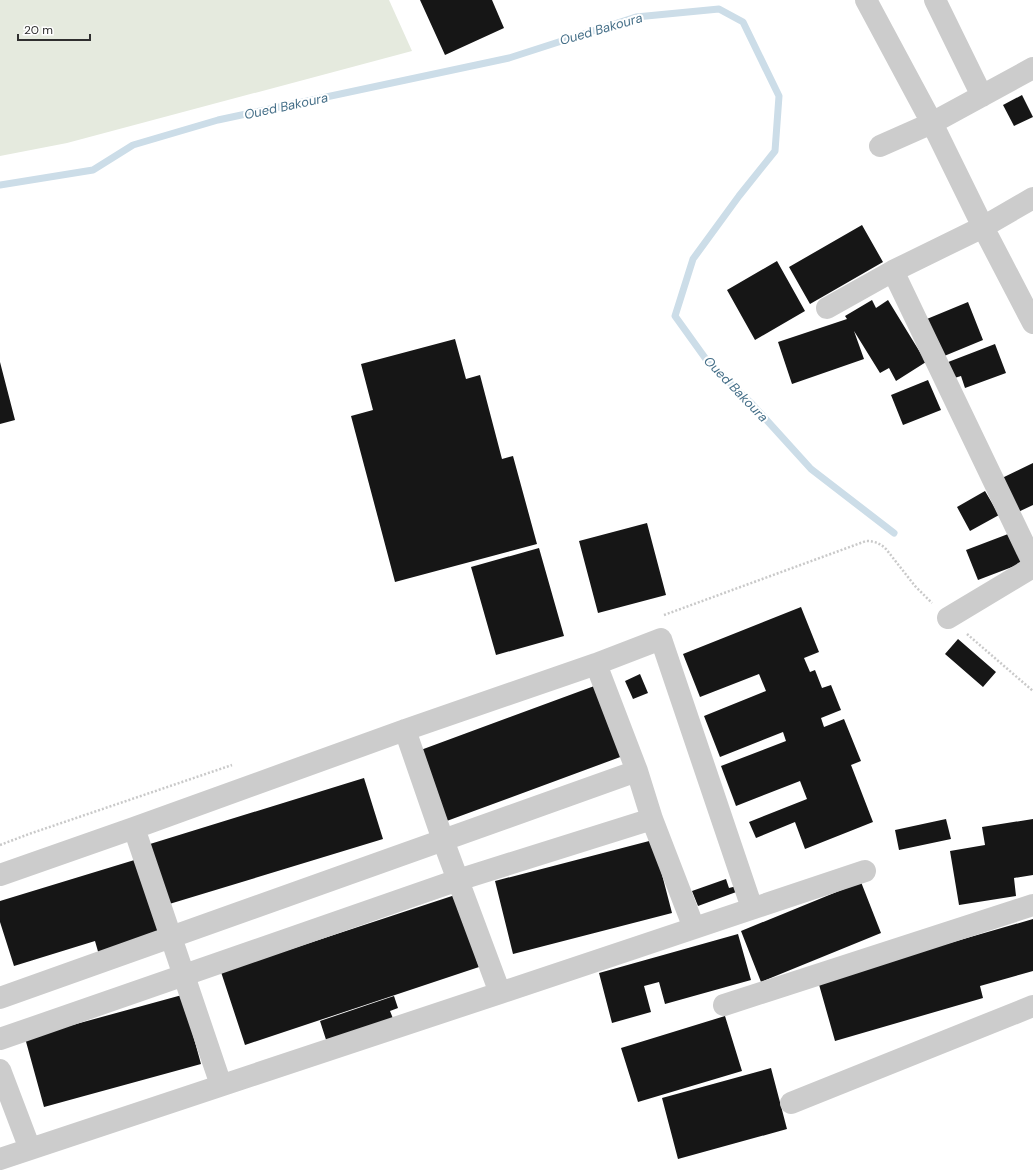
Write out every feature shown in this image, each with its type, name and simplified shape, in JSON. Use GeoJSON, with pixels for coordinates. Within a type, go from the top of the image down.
{"type":"FeatureCollection","features":[{"type":"Feature","properties":{"kind":"street"},"geometry":{"type":"LineString","coordinates":[[866,0],[932,123],[983,227],[1033,323]]}},
{"type":"Feature","properties":{"kind":"street"},"geometry":{"type":"LineString","coordinates":[[935,0],[982,96]]}},
{"type":"Feature","properties":{"kind":"street"},"geometry":{"type":"LineString","coordinates":[[880,146],[932,123],[1033,68]]}},
{"type":"Feature","properties":{"kind":"street"},"geometry":{"type":"LineString","coordinates":[[827,308],[893,271],[983,227],[1033,198]]}},
{"type":"Feature","properties":{"kind":"street"},"geometry":{"type":"LineString","coordinates":[[893,271],[1033,563]]}},
{"type":"Feature","properties":{"kind":"street"},"geometry":{"type":"LineString","coordinates":[[948,618],[1033,567]]}},
{"type":"Feature","properties":{"kind":"street"},"geometry":{"type":"LineString","coordinates":[[0,875],[596,664],[661,639],[752,908]]}},
{"type":"Feature","properties":{"kind":"street"},"geometry":{"type":"LineString","coordinates":[[596,664],[637,771],[652,818],[694,928]]}},
{"type":"Feature","properties":{"kind":"street"},"geometry":{"type":"LineString","coordinates":[[406,730],[443,840],[500,993]]}},
{"type":"Feature","properties":{"kind":"street"},"geometry":{"type":"LineString","coordinates":[[0,998],[637,771]]}},
{"type":"Feature","properties":{"kind":"street"},"geometry":{"type":"LineString","coordinates":[[0,1039],[458,880],[652,818]]}},
{"type":"Feature","properties":{"kind":"street"},"geometry":{"type":"LineString","coordinates":[[134,828],[221,1085]]}},
{"type":"Feature","properties":{"kind":"street"},"geometry":{"type":"LineString","coordinates":[[0,1158],[865,871]]}},
{"type":"Feature","properties":{"kind":"street"},"geometry":{"type":"LineString","coordinates":[[724,1005],[1033,905]]}},
{"type":"Feature","properties":{"kind":"street"},"geometry":{"type":"LineString","coordinates":[[792,1103],[1033,1006]]}},
{"type":"Feature","properties":{"kind":"street"},"geometry":{"type":"LineString","coordinates":[[0,1070],[30,1149]]}},
{"type":"Feature","properties":{"kind":"shaded area"},"geometry":{"type":"Polygon","coordinates":[[[0,0],[389,0],[412,51],[67,143],[0,156],[0,0]]]}},
{"type":"Feature","properties":{"kind":"building"},"geometry":{"type":"Polygon","coordinates":[[[420,0],[492,0],[504,28],[445,55],[420,0]]]}},
{"type":"Feature","properties":{"kind":"building"},"geometry":{"type":"Polygon","coordinates":[[[1022,95],[1033,117],[1014,126],[1003,105],[1022,95]]]}},
{"type":"Feature","properties":{"kind":"building"},"geometry":{"type":"Polygon","coordinates":[[[862,225],[883,262],[810,304],[789,267],[862,225]]]}},
{"type":"Feature","properties":{"kind":"building"},"geometry":{"type":"Polygon","coordinates":[[[777,261],[805,311],[755,340],[727,290],[777,261]]]}},
{"type":"Feature","properties":{"kind":"building"},"geometry":{"type":"Polygon","coordinates":[[[872,300],[876,308],[888,300],[926,362],[896,381],[889,368],[880,373],[854,331],[864,359],[792,384],[778,342],[847,319],[845,316],[872,300]]]}},
{"type":"Feature","properties":{"kind":"building"},"geometry":{"type":"Polygon","coordinates":[[[968,302],[983,340],[937,359],[922,321],[968,302]]]}},
{"type":"Feature","properties":{"kind":"building"},"geometry":{"type":"Polygon","coordinates":[[[455,339],[466,379],[480,375],[502,459],[513,456],[537,544],[395,582],[351,416],[373,410],[361,364],[455,339]]]}},
{"type":"Feature","properties":{"kind":"building"},"geometry":{"type":"Polygon","coordinates":[[[995,344],[1006,373],[965,388],[961,376],[948,380],[943,364],[995,344]]]}},
{"type":"Feature","properties":{"kind":"building"},"geometry":{"type":"Polygon","coordinates":[[[0,362],[15,420],[0,424],[0,362]]]}},
{"type":"Feature","properties":{"kind":"building"},"geometry":{"type":"Polygon","coordinates":[[[928,380],[941,410],[903,425],[891,395],[928,380]]]}},
{"type":"Feature","properties":{"kind":"building"},"geometry":{"type":"Polygon","coordinates":[[[1033,463],[1033,505],[1016,513],[1000,479],[1033,463]]]}},
{"type":"Feature","properties":{"kind":"building"},"geometry":{"type":"Polygon","coordinates":[[[985,491],[999,515],[970,531],[957,507],[985,491]]]}},
{"type":"Feature","properties":{"kind":"building"},"geometry":{"type":"Polygon","coordinates":[[[647,523],[666,595],[598,613],[579,541],[647,523]]]}},
{"type":"Feature","properties":{"kind":"building"},"geometry":{"type":"Polygon","coordinates":[[[1016,531],[1028,561],[978,580],[966,550],[1016,531]]]}},
{"type":"Feature","properties":{"kind":"building"},"geometry":{"type":"Polygon","coordinates":[[[539,548],[564,636],[496,655],[471,567],[539,548]]]}},
{"type":"Feature","properties":{"kind":"building"},"geometry":{"type":"Polygon","coordinates":[[[801,607],[819,652],[804,658],[810,672],[815,670],[822,688],[831,685],[841,710],[821,718],[824,727],[844,719],[861,761],[851,765],[873,822],[805,849],[795,822],[756,838],[749,822],[807,799],[800,781],[736,806],[721,766],[786,741],[783,732],[720,757],[704,716],[766,691],[759,674],[700,697],[683,654],[801,607]]]}},
{"type":"Feature","properties":{"kind":"building"},"geometry":{"type":"Polygon","coordinates":[[[958,639],[996,672],[983,687],[945,654],[958,639]]]}},
{"type":"Feature","properties":{"kind":"building"},"geometry":{"type":"Polygon","coordinates":[[[640,674],[648,693],[633,699],[625,681],[640,674]]]}},
{"type":"Feature","properties":{"kind":"building"},"geometry":{"type":"Polygon","coordinates":[[[597,685],[623,756],[444,822],[418,751],[597,685]]]}},
{"type":"Feature","properties":{"kind":"building"},"geometry":{"type":"Polygon","coordinates":[[[364,778],[383,839],[166,905],[174,933],[99,955],[95,941],[14,966],[0,922],[0,901],[141,858],[150,844],[364,778]]]}},
{"type":"Feature","properties":{"kind":"building"},"geometry":{"type":"Polygon","coordinates":[[[946,819],[951,839],[899,850],[895,830],[946,819]]]}},
{"type":"Feature","properties":{"kind":"building"},"geometry":{"type":"Polygon","coordinates":[[[1033,819],[1033,875],[1014,878],[1016,896],[959,905],[950,851],[985,845],[982,827],[1033,819]]]}},
{"type":"Feature","properties":{"kind":"building"},"geometry":{"type":"Polygon","coordinates":[[[653,840],[672,913],[513,954],[495,881],[653,840]]]}},
{"type":"Feature","properties":{"kind":"building"},"geometry":{"type":"Polygon","coordinates":[[[726,879],[729,888],[737,886],[739,891],[698,906],[692,891],[726,879]]]}},
{"type":"Feature","properties":{"kind":"building"},"geometry":{"type":"Polygon","coordinates":[[[861,882],[881,933],[761,982],[741,931],[861,882]]]}},
{"type":"Feature","properties":{"kind":"building"},"geometry":{"type":"Polygon","coordinates":[[[455,895],[479,967],[245,1045],[221,972],[455,895]]]}},
{"type":"Feature","properties":{"kind":"building"},"geometry":{"type":"Polygon","coordinates":[[[1033,919],[1033,971],[980,986],[983,998],[835,1041],[818,981],[1033,919]]]}},
{"type":"Feature","properties":{"kind":"building"},"geometry":{"type":"Polygon","coordinates":[[[738,934],[751,980],[665,1004],[659,982],[644,986],[651,1012],[612,1023],[599,973],[738,934]]]}},
{"type":"Feature","properties":{"kind":"building"},"geometry":{"type":"Polygon","coordinates":[[[182,995],[201,1064],[44,1107],[25,1038],[182,995]]]}},
{"type":"Feature","properties":{"kind":"building"},"geometry":{"type":"Polygon","coordinates":[[[394,996],[398,1008],[390,1011],[396,1026],[329,1049],[320,1021],[394,996]]]}},
{"type":"Feature","properties":{"kind":"building"},"geometry":{"type":"Polygon","coordinates":[[[725,1016],[742,1071],[638,1102],[621,1048],[725,1016]]]}},
{"type":"Feature","properties":{"kind":"building"},"geometry":{"type":"Polygon","coordinates":[[[771,1068],[787,1129],[678,1159],[662,1098],[771,1068]]]}},
{"type":"Feature","properties":{"kind":"waterway","name":"Oued Bakoura"},"geometry":{"type":"LineString","coordinates":[[0,185],[93,170],[133,145],[218,120],[509,58],[636,17],[719,9],[743,22],[779,96],[775,151],[739,196],[693,259],[675,316],[708,362],[752,404],[811,469],[894,533]]}}]}
